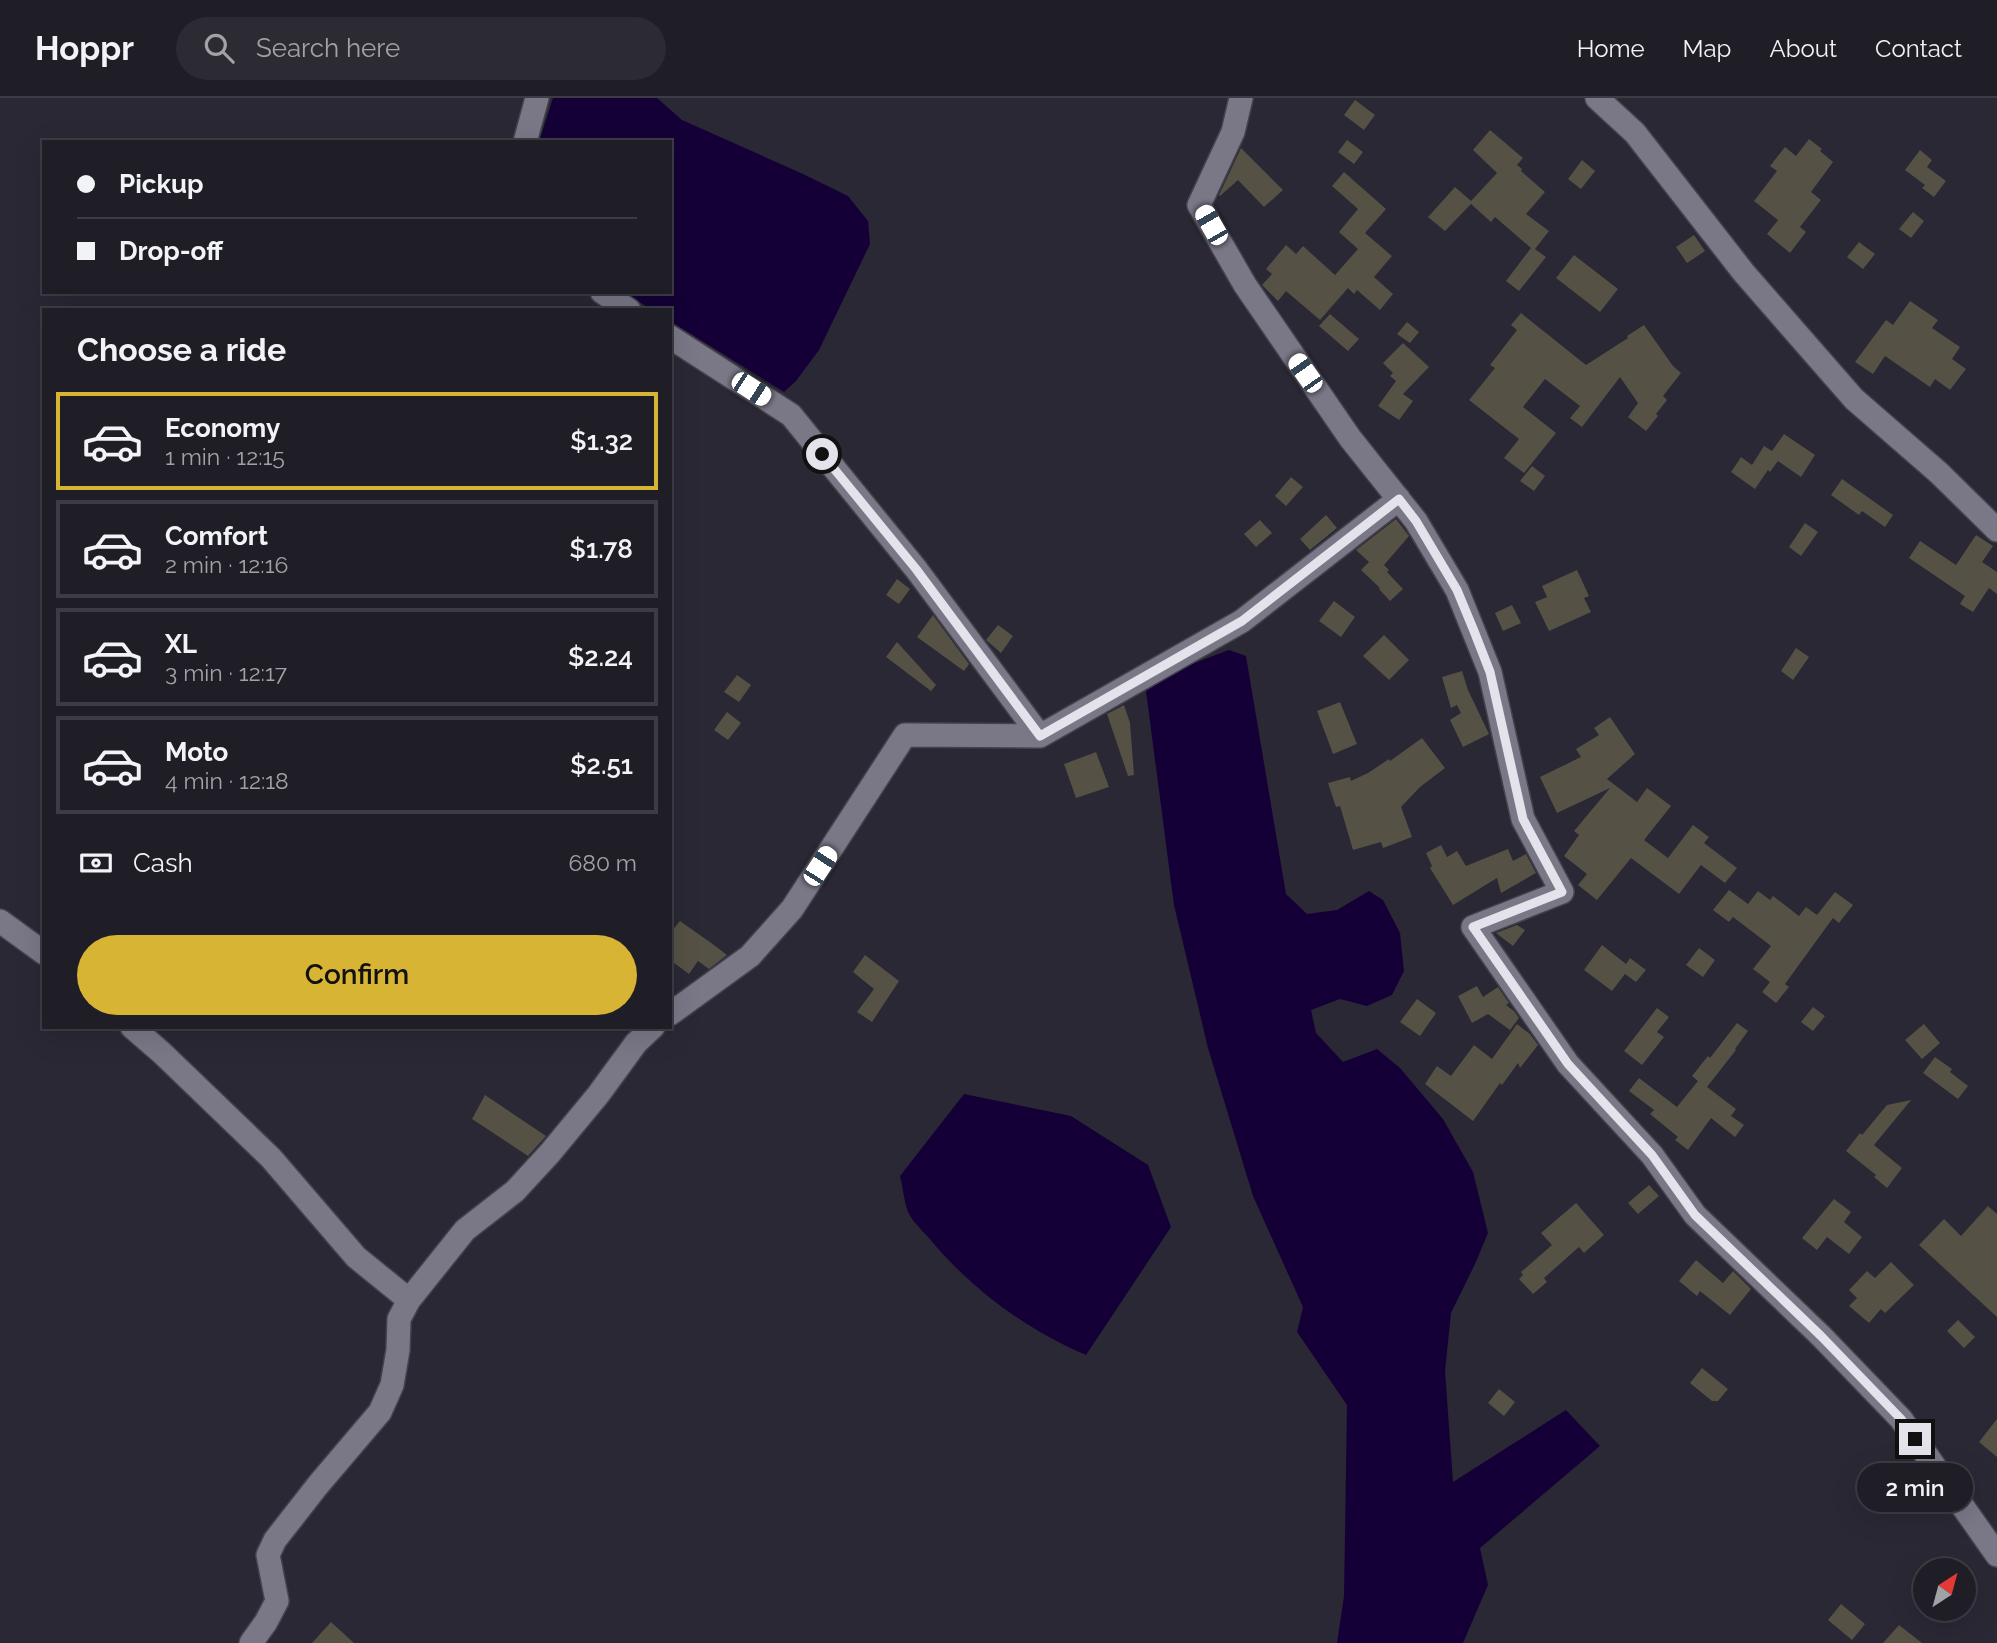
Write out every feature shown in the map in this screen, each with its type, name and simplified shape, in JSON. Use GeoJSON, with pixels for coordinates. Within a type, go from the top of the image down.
{"type":"FeatureCollection","features":[{"type":"Feature","properties":{"kind":"street"},"geometry":{"type":"LineString","coordinates":[[526,140],[537,98]]}},
{"type":"Feature","properties":{"kind":"street"},"geometry":{"type":"LineString","coordinates":[[1241,98],[1233,132],[1199,205],[1260,307],[1350,438],[1416,521],[1461,602],[1490,672],[1523,819],[1562,892],[1473,927],[1568,1064],[1652,1155],[1695,1215],[1821,1336],[1901,1419],[1997,1555]]}},
{"type":"Feature","properties":{"kind":"street"},"geometry":{"type":"LineString","coordinates":[[1597,98],[1635,133],[1744,273],[1854,399],[1940,472],[1997,530]]}},
{"type":"Feature","properties":{"kind":"street"},"geometry":{"type":"LineString","coordinates":[[605,294],[626,308]]}},
{"type":"Feature","properties":{"kind":"street"},"geometry":{"type":"LineString","coordinates":[[672,338],[791,415],[916,569],[1040,736]]}},
{"type":"Feature","properties":{"kind":"street"},"geometry":{"type":"LineString","coordinates":[[672,1013],[750,956],[792,909],[905,735],[1040,736],[1242,621],[1399,499]]}},
{"type":"Feature","properties":{"kind":"street"},"geometry":{"type":"LineString","coordinates":[[0,922],[42,952]]}},
{"type":"Feature","properties":{"kind":"street"},"geometry":{"type":"LineString","coordinates":[[134,1029],[271,1158],[356,1257],[409,1300]]}},
{"type":"Feature","properties":{"kind":"street"},"geometry":{"type":"LineString","coordinates":[[251,1643],[266,1622],[276,1601],[268,1555],[275,1540],[318,1485],[380,1412],[392,1385],[398,1350],[399,1319],[409,1300],[465,1230],[515,1191],[550,1153],[636,1043],[651,1029]]}},
{"type":"Feature","properties":{"kind":"shaded area"},"geometry":{"type":"Polygon","coordinates":[[[553,98],[657,98],[682,120],[848,196],[868,221],[870,244],[819,350],[796,381],[784,392],[672,322],[672,308],[649,308],[627,294],[672,294],[672,140],[540,140],[553,98]]]}},
{"type":"Feature","properties":{"kind":"shaded area"},"geometry":{"type":"Polygon","coordinates":[[[1229,650],[1246,656],[1286,894],[1307,914],[1337,910],[1369,891],[1383,900],[1400,933],[1404,971],[1392,995],[1367,1006],[1340,999],[1311,1010],[1316,1033],[1343,1062],[1377,1049],[1400,1068],[1443,1119],[1473,1172],[1488,1233],[1451,1313],[1445,1371],[1453,1482],[1566,1410],[1600,1446],[1480,1548],[1488,1585],[1463,1643],[1337,1643],[1344,1596],[1347,1405],[1297,1332],[1303,1307],[1253,1196],[1208,1048],[1174,905],[1146,691],[1181,668],[1229,650]]]}},
{"type":"Feature","properties":{"kind":"shaded area"},"geometry":{"type":"Polygon","coordinates":[[[964,1094],[1071,1116],[1148,1165],[1171,1227],[1086,1355],[1041,1333],[980,1290],[944,1256],[908,1212],[900,1176],[964,1094]]]}},
{"type":"Feature","properties":{"kind":"building"},"geometry":{"type":"Polygon","coordinates":[[[1355,100],[1375,115],[1364,130],[1344,115],[1355,100]]]}},
{"type":"Feature","properties":{"kind":"building"},"geometry":{"type":"Polygon","coordinates":[[[1490,130],[1523,158],[1517,165],[1545,192],[1526,214],[1549,231],[1535,249],[1546,257],[1519,291],[1506,281],[1531,248],[1495,217],[1491,222],[1471,204],[1445,231],[1428,217],[1455,187],[1471,201],[1497,173],[1473,150],[1490,130]]]}},
{"type":"Feature","properties":{"kind":"building"},"geometry":{"type":"Polygon","coordinates":[[[1809,139],[1833,162],[1811,192],[1821,200],[1800,227],[1806,232],[1790,253],[1767,234],[1778,220],[1754,201],[1777,171],[1770,166],[1785,147],[1796,156],[1809,139]]]}},
{"type":"Feature","properties":{"kind":"building"},"geometry":{"type":"Polygon","coordinates":[[[1347,140],[1363,152],[1354,164],[1338,152],[1347,140]]]}},
{"type":"Feature","properties":{"kind":"building"},"geometry":{"type":"Polygon","coordinates":[[[1241,148],[1283,190],[1264,207],[1238,180],[1219,195],[1241,148]]]}},
{"type":"Feature","properties":{"kind":"building"},"geometry":{"type":"Polygon","coordinates":[[[1920,150],[1932,160],[1927,167],[1946,181],[1934,197],[1922,188],[1925,185],[1905,170],[1920,150]]]}},
{"type":"Feature","properties":{"kind":"building"},"geometry":{"type":"Polygon","coordinates":[[[1582,160],[1595,171],[1581,189],[1568,179],[1582,160]]]}},
{"type":"Feature","properties":{"kind":"building"},"geometry":{"type":"Polygon","coordinates":[[[1344,172],[1386,209],[1365,233],[1392,256],[1374,277],[1393,294],[1380,310],[1357,290],[1354,294],[1348,288],[1320,320],[1286,291],[1278,301],[1262,285],[1272,274],[1266,269],[1286,245],[1296,254],[1303,246],[1335,275],[1358,249],[1339,232],[1358,209],[1332,186],[1344,172]]]}},
{"type":"Feature","properties":{"kind":"building"},"geometry":{"type":"Polygon","coordinates":[[[1913,212],[1924,221],[1911,238],[1899,229],[1913,212]]]}},
{"type":"Feature","properties":{"kind":"building"},"geometry":{"type":"Polygon","coordinates":[[[1694,235],[1705,251],[1687,263],[1676,247],[1694,235]]]}},
{"type":"Feature","properties":{"kind":"building"},"geometry":{"type":"Polygon","coordinates":[[[1859,242],[1875,254],[1863,269],[1847,257],[1859,242]]]}},
{"type":"Feature","properties":{"kind":"building"},"geometry":{"type":"Polygon","coordinates":[[[1574,255],[1618,289],[1600,312],[1556,278],[1574,255]]]}},
{"type":"Feature","properties":{"kind":"building"},"geometry":{"type":"Polygon","coordinates":[[[1910,301],[1938,320],[1932,328],[1960,347],[1952,359],[1966,369],[1950,390],[1935,379],[1930,387],[1885,356],[1873,374],[1855,362],[1886,320],[1893,325],[1910,301]]]}},
{"type":"Feature","properties":{"kind":"building"},"geometry":{"type":"Polygon","coordinates":[[[1521,313],[1586,365],[1644,325],[1681,373],[1663,396],[1667,400],[1646,431],[1628,417],[1638,403],[1620,377],[1582,427],[1570,418],[1580,406],[1545,379],[1523,407],[1556,433],[1524,473],[1504,458],[1519,439],[1469,400],[1495,368],[1490,365],[1517,330],[1511,325],[1521,313]]]}},
{"type":"Feature","properties":{"kind":"building"},"geometry":{"type":"Polygon","coordinates":[[[1330,314],[1359,339],[1348,351],[1319,326],[1330,314]]]}},
{"type":"Feature","properties":{"kind":"building"},"geometry":{"type":"Polygon","coordinates":[[[1407,322],[1419,332],[1410,343],[1397,334],[1407,322]]]}},
{"type":"Feature","properties":{"kind":"building"},"geometry":{"type":"Polygon","coordinates":[[[1403,343],[1429,367],[1403,394],[1413,401],[1399,420],[1378,406],[1396,381],[1390,376],[1393,373],[1383,363],[1403,343]]]}},
{"type":"Feature","properties":{"kind":"building"},"geometry":{"type":"Polygon","coordinates":[[[1784,434],[1815,455],[1801,477],[1778,461],[1755,489],[1731,472],[1741,457],[1752,465],[1764,446],[1772,451],[1784,434]]]}},
{"type":"Feature","properties":{"kind":"building"},"geometry":{"type":"Polygon","coordinates":[[[1532,466],[1545,476],[1534,491],[1520,481],[1532,466]]]}},
{"type":"Feature","properties":{"kind":"building"},"geometry":{"type":"Polygon","coordinates":[[[1291,477],[1303,487],[1286,506],[1275,496],[1291,477]]]}},
{"type":"Feature","properties":{"kind":"building"},"geometry":{"type":"Polygon","coordinates":[[[1842,479],[1893,515],[1885,527],[1862,511],[1859,515],[1831,495],[1842,479]]]}},
{"type":"Feature","properties":{"kind":"building"},"geometry":{"type":"Polygon","coordinates":[[[1326,515],[1337,528],[1310,550],[1300,539],[1326,515]]]}},
{"type":"Feature","properties":{"kind":"building"},"geometry":{"type":"Polygon","coordinates":[[[1396,519],[1409,536],[1384,565],[1403,589],[1390,601],[1361,570],[1369,562],[1356,550],[1396,519]]]}},
{"type":"Feature","properties":{"kind":"building"},"geometry":{"type":"Polygon","coordinates":[[[1260,520],[1272,533],[1256,547],[1244,534],[1260,520]]]}},
{"type":"Feature","properties":{"kind":"building"},"geometry":{"type":"Polygon","coordinates":[[[1805,523],[1818,532],[1801,556],[1789,547],[1805,523]]]}},
{"type":"Feature","properties":{"kind":"building"},"geometry":{"type":"Polygon","coordinates":[[[1976,535],[1993,546],[1982,562],[1997,572],[1997,594],[1989,588],[1973,612],[1960,604],[1965,596],[1909,558],[1920,541],[1956,565],[1976,535]]]}},
{"type":"Feature","properties":{"kind":"building"},"geometry":{"type":"Polygon","coordinates":[[[1577,570],[1589,596],[1584,598],[1591,612],[1549,631],[1535,602],[1547,597],[1542,586],[1577,570]]]}},
{"type":"Feature","properties":{"kind":"building"},"geometry":{"type":"Polygon","coordinates":[[[897,579],[910,589],[899,604],[886,595],[897,579]]]}},
{"type":"Feature","properties":{"kind":"building"},"geometry":{"type":"Polygon","coordinates":[[[1334,601],[1355,617],[1341,637],[1319,621],[1334,601]]]}},
{"type":"Feature","properties":{"kind":"building"},"geometry":{"type":"Polygon","coordinates":[[[1512,605],[1521,623],[1503,631],[1495,613],[1512,605]]]}},
{"type":"Feature","properties":{"kind":"building"},"geometry":{"type":"Polygon","coordinates":[[[933,615],[969,664],[964,671],[917,637],[933,615]]]}},
{"type":"Feature","properties":{"kind":"building"},"geometry":{"type":"Polygon","coordinates":[[[998,625],[1013,636],[1001,653],[986,640],[998,625]]]}},
{"type":"Feature","properties":{"kind":"building"},"geometry":{"type":"Polygon","coordinates":[[[1384,635],[1409,660],[1389,680],[1363,656],[1384,635]]]}},
{"type":"Feature","properties":{"kind":"building"},"geometry":{"type":"Polygon","coordinates":[[[897,642],[936,685],[931,691],[886,657],[897,642]]]}},
{"type":"Feature","properties":{"kind":"building"},"geometry":{"type":"Polygon","coordinates":[[[1796,648],[1809,657],[1793,680],[1781,671],[1796,648]]]}},
{"type":"Feature","properties":{"kind":"building"},"geometry":{"type":"Polygon","coordinates":[[[1462,671],[1489,734],[1463,747],[1450,720],[1461,713],[1457,705],[1451,708],[1442,677],[1462,671]]]}},
{"type":"Feature","properties":{"kind":"building"},"geometry":{"type":"Polygon","coordinates":[[[737,675],[751,685],[739,702],[724,692],[737,675]]]}},
{"type":"Feature","properties":{"kind":"building"},"geometry":{"type":"Polygon","coordinates":[[[1340,702],[1357,744],[1333,754],[1317,711],[1340,702]]]}},
{"type":"Feature","properties":{"kind":"building"},"geometry":{"type":"Polygon","coordinates":[[[1124,705],[1130,723],[1134,775],[1128,776],[1107,714],[1124,705]]]}},
{"type":"Feature","properties":{"kind":"building"},"geometry":{"type":"Polygon","coordinates":[[[727,712],[741,723],[728,740],[714,730],[727,712]]]}},
{"type":"Feature","properties":{"kind":"building"},"geometry":{"type":"Polygon","coordinates":[[[1610,717],[1635,754],[1607,779],[1637,802],[1647,788],[1671,806],[1644,840],[1668,858],[1693,825],[1709,837],[1704,843],[1737,868],[1725,883],[1701,865],[1679,894],[1631,858],[1597,900],[1578,885],[1587,874],[1564,856],[1579,835],[1574,831],[1610,788],[1557,813],[1540,777],[1581,757],[1576,749],[1599,735],[1594,728],[1610,717]]]}},
{"type":"Feature","properties":{"kind":"building"},"geometry":{"type":"Polygon","coordinates":[[[1422,738],[1445,768],[1420,787],[1401,807],[1412,837],[1383,848],[1381,842],[1353,850],[1340,806],[1336,807],[1328,783],[1350,777],[1351,781],[1368,773],[1422,738]]]}},
{"type":"Feature","properties":{"kind":"building"},"geometry":{"type":"Polygon","coordinates":[[[1096,752],[1109,787],[1076,798],[1064,764],[1096,752]]]}},
{"type":"Feature","properties":{"kind":"building"},"geometry":{"type":"Polygon","coordinates":[[[1441,845],[1447,857],[1457,851],[1466,866],[1508,849],[1513,861],[1526,854],[1536,873],[1501,893],[1497,878],[1453,905],[1430,868],[1432,866],[1426,853],[1441,845]]]}},
{"type":"Feature","properties":{"kind":"building"},"geometry":{"type":"Polygon","coordinates":[[[1729,890],[1748,904],[1758,891],[1770,900],[1773,896],[1799,916],[1806,907],[1817,915],[1835,892],[1853,905],[1839,923],[1833,918],[1785,984],[1789,987],[1776,1003],[1762,992],[1770,982],[1753,969],[1771,946],[1733,917],[1729,922],[1713,910],[1729,890]]]}},
{"type":"Feature","properties":{"kind":"building"},"geometry":{"type":"Polygon","coordinates":[[[680,921],[727,955],[709,969],[698,961],[689,974],[672,961],[672,931],[680,921]]]}},
{"type":"Feature","properties":{"kind":"building"},"geometry":{"type":"Polygon","coordinates":[[[1517,925],[1525,930],[1513,946],[1496,933],[1517,925]]]}},
{"type":"Feature","properties":{"kind":"building"},"geometry":{"type":"Polygon","coordinates":[[[1602,945],[1626,964],[1630,958],[1646,970],[1636,982],[1625,974],[1612,991],[1584,970],[1602,945]]]}},
{"type":"Feature","properties":{"kind":"building"},"geometry":{"type":"Polygon","coordinates":[[[1699,948],[1715,960],[1703,977],[1686,965],[1699,948]]]}},
{"type":"Feature","properties":{"kind":"building"},"geometry":{"type":"Polygon","coordinates":[[[865,955],[899,981],[872,1022],[857,1012],[874,989],[853,972],[865,955]]]}},
{"type":"Feature","properties":{"kind":"building"},"geometry":{"type":"Polygon","coordinates":[[[1477,986],[1483,997],[1498,987],[1509,1003],[1506,1005],[1519,1018],[1510,1030],[1488,1014],[1472,1023],[1458,996],[1477,986]]]}},
{"type":"Feature","properties":{"kind":"building"},"geometry":{"type":"Polygon","coordinates":[[[1417,999],[1436,1013],[1420,1036],[1400,1022],[1417,999]]]}},
{"type":"Feature","properties":{"kind":"building"},"geometry":{"type":"Polygon","coordinates":[[[1813,1007],[1825,1016],[1813,1031],[1801,1022],[1813,1007]]]}},
{"type":"Feature","properties":{"kind":"building"},"geometry":{"type":"Polygon","coordinates":[[[1657,1008],[1669,1017],[1657,1032],[1664,1037],[1642,1065],[1624,1051],[1657,1008]]]}},
{"type":"Feature","properties":{"kind":"building"},"geometry":{"type":"Polygon","coordinates":[[[1737,1023],[1748,1031],[1707,1087],[1736,1109],[1731,1116],[1744,1125],[1735,1137],[1711,1118],[1688,1150],[1675,1140],[1678,1137],[1650,1114],[1654,1110],[1629,1091],[1639,1078],[1677,1107],[1698,1081],[1692,1076],[1737,1023]]]}},
{"type":"Feature","properties":{"kind":"building"},"geometry":{"type":"Polygon","coordinates":[[[1517,1024],[1530,1034],[1538,1045],[1520,1068],[1518,1063],[1502,1085],[1500,1083],[1473,1121],[1425,1084],[1437,1066],[1451,1076],[1474,1045],[1492,1059],[1517,1024]]]}},
{"type":"Feature","properties":{"kind":"building"},"geometry":{"type":"Polygon","coordinates":[[[1924,1024],[1940,1043],[1922,1059],[1905,1040],[1924,1024]]]}},
{"type":"Feature","properties":{"kind":"building"},"geometry":{"type":"Polygon","coordinates":[[[1935,1057],[1952,1069],[1950,1072],[1968,1086],[1958,1099],[1923,1073],[1935,1057]]]}},
{"type":"Feature","properties":{"kind":"building"},"geometry":{"type":"Polygon","coordinates":[[[485,1095],[546,1136],[528,1156],[472,1119],[485,1095]]]}},
{"type":"Feature","properties":{"kind":"building"},"geometry":{"type":"Polygon","coordinates":[[[1911,1100],[1874,1145],[1902,1168],[1887,1188],[1874,1177],[1876,1175],[1846,1151],[1887,1105],[1911,1100]]]}},
{"type":"Feature","properties":{"kind":"building"},"geometry":{"type":"Polygon","coordinates":[[[1649,1185],[1659,1196],[1638,1214],[1628,1203],[1649,1185]]]}},
{"type":"Feature","properties":{"kind":"building"},"geometry":{"type":"Polygon","coordinates":[[[1834,1199],[1851,1212],[1844,1222],[1862,1237],[1849,1254],[1827,1237],[1817,1250],[1802,1238],[1834,1199]]]}},
{"type":"Feature","properties":{"kind":"building"},"geometry":{"type":"Polygon","coordinates":[[[1576,1203],[1604,1235],[1584,1253],[1579,1247],[1544,1278],[1547,1282],[1533,1294],[1519,1279],[1523,1275],[1521,1272],[1552,1245],[1541,1233],[1576,1203]]]}},
{"type":"Feature","properties":{"kind":"building"},"geometry":{"type":"Polygon","coordinates":[[[1988,1206],[1997,1214],[1997,1317],[1919,1245],[1944,1219],[1961,1236],[1988,1206]]]}},
{"type":"Feature","properties":{"kind":"building"},"geometry":{"type":"Polygon","coordinates":[[[1696,1260],[1723,1283],[1733,1271],[1751,1289],[1730,1315],[1700,1291],[1697,1296],[1679,1281],[1696,1260]]]}},
{"type":"Feature","properties":{"kind":"building"},"geometry":{"type":"Polygon","coordinates":[[[1891,1262],[1914,1285],[1885,1313],[1881,1309],[1869,1323],[1849,1306],[1857,1298],[1849,1290],[1867,1271],[1875,1278],[1891,1262]]]}},
{"type":"Feature","properties":{"kind":"building"},"geometry":{"type":"Polygon","coordinates":[[[1958,1320],[1975,1337],[1964,1348],[1947,1331],[1958,1320]]]}},
{"type":"Feature","properties":{"kind":"building"},"geometry":{"type":"Polygon","coordinates":[[[1702,1368],[1728,1389],[1718,1401],[1712,1401],[1690,1383],[1702,1368]]]}},
{"type":"Feature","properties":{"kind":"building"},"geometry":{"type":"Polygon","coordinates":[[[1499,1389],[1515,1402],[1504,1416],[1488,1403],[1499,1389]]]}},
{"type":"Feature","properties":{"kind":"building"},"geometry":{"type":"Polygon","coordinates":[[[1997,1419],[1997,1457],[1979,1442],[1997,1419]]]}},
{"type":"Feature","properties":{"kind":"building"},"geometry":{"type":"Polygon","coordinates":[[[1841,1604],[1865,1624],[1852,1640],[1828,1620],[1841,1604]]]}},
{"type":"Feature","properties":{"kind":"building"},"geometry":{"type":"Polygon","coordinates":[[[331,1622],[354,1643],[312,1643],[331,1622]]]}},
{"type":"Feature","properties":{"kind":"building"},"geometry":{"type":"Polygon","coordinates":[[[1899,1625],[1922,1643],[1883,1643],[1899,1625]]]}},
{"type":"Feature","properties":{"kind":"route"},"geometry":{"type":"LineString","coordinates":[[822,454],[916,569],[1040,736],[1242,621],[1399,499],[1416,521],[1457,590],[1490,672],[1523,819],[1562,892],[1473,927],[1568,1064],[1652,1155],[1695,1215],[1821,1336],[1901,1419],[1915,1439]]}}]}
